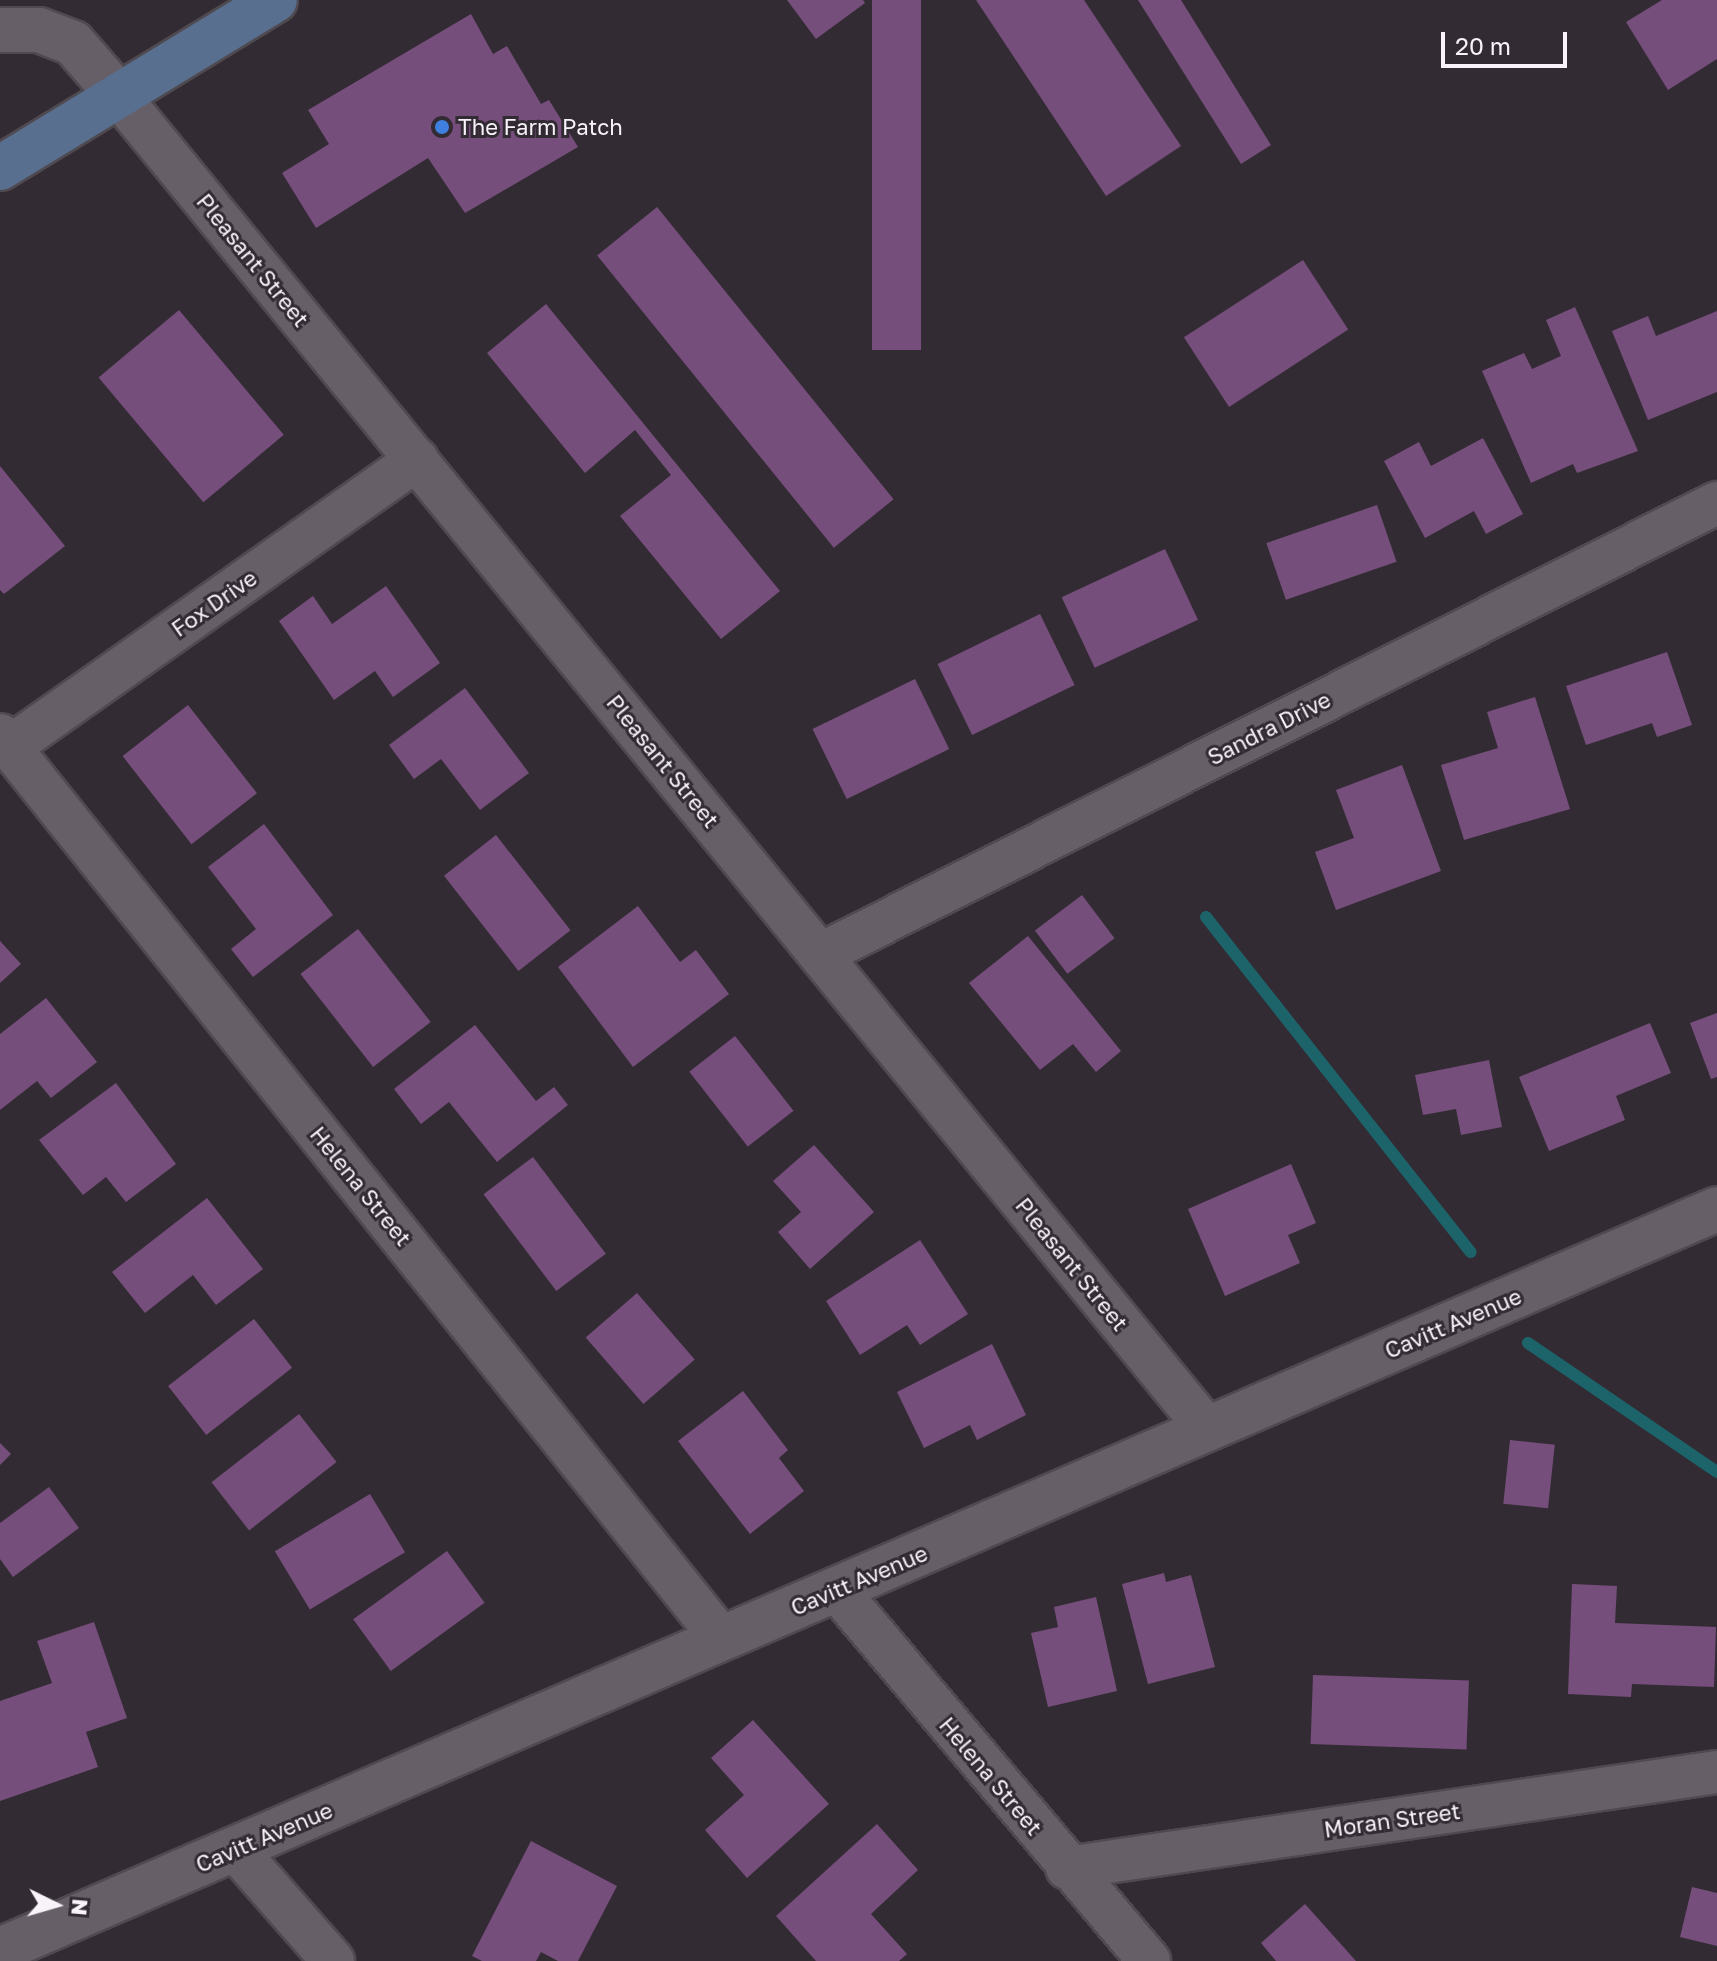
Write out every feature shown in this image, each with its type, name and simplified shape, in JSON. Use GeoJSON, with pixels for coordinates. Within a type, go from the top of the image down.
{"type":"FeatureCollection","features":[{"type":"Feature","properties":{"kind":"main road"},"geometry":{"type":"LineString","coordinates":[[0,168],[275,0]]}},
{"type":"Feature","properties":{"kind":"street"},"geometry":{"type":"LineString","coordinates":[[0,30],[39,30],[73,43],[118,95]]}},
{"type":"Feature","properties":{"kind":"street","name":"Pleasant Street"},"geometry":{"type":"LineString","coordinates":[[118,95],[1207,1429]]}},
{"type":"Feature","properties":{"kind":"street","name":"Fox Drive"},"geometry":{"type":"LineString","coordinates":[[5,740],[417,460]]}},
{"type":"Feature","properties":{"kind":"street","name":"Sandra Drive"},"geometry":{"type":"LineString","coordinates":[[821,954],[1717,503]]}},
{"type":"Feature","properties":{"kind":"street","name":"Helena Street"},"geometry":{"type":"LineString","coordinates":[[5,740],[722,1639]]}},
{"type":"Feature","properties":{"kind":"street","name":"Cavitt Avenue"},"geometry":{"type":"LineString","coordinates":[[0,1950],[1717,1209]]}},
{"type":"Feature","properties":{"kind":"street","name":"Helena Street"},"geometry":{"type":"LineString","coordinates":[[836,1589],[1067,1868],[1149,1961]]}},
{"type":"Feature","properties":{"kind":"street","name":"Moran Street"},"geometry":{"type":"LineString","coordinates":[[1067,1868],[1717,1772]]}},
{"type":"Feature","properties":{"kind":"street"},"geometry":{"type":"LineString","coordinates":[[235,1849],[333,1961]]}},
{"type":"Feature","properties":{"kind":"building"},"geometry":{"type":"Polygon","coordinates":[[[787,0],[863,0],[865,3],[816,39],[787,0]]]}},
{"type":"Feature","properties":{"kind":"building"},"geometry":{"type":"Polygon","coordinates":[[[872,0],[921,0],[921,350],[872,350],[872,0]]]}},
{"type":"Feature","properties":{"kind":"building"},"geometry":{"type":"Polygon","coordinates":[[[976,0],[1084,0],[1181,146],[1106,196],[976,0]]]}},
{"type":"Feature","properties":{"kind":"building"},"geometry":{"type":"Polygon","coordinates":[[[1138,0],[1181,0],[1271,145],[1241,164],[1138,0]]]}},
{"type":"Feature","properties":{"kind":"building"},"geometry":{"type":"Polygon","coordinates":[[[1662,0],[1717,0],[1717,59],[1668,90],[1626,22],[1662,0]]]}},
{"type":"Feature","properties":{"kind":"building","name":"The Farm Patch"},"geometry":{"type":"Polygon","coordinates":[[[471,14],[493,54],[507,46],[541,104],[549,100],[578,147],[465,213],[428,158],[316,228],[282,173],[329,144],[308,110],[471,14]]]}},
{"type":"Feature","properties":{"kind":"building"},"geometry":{"type":"Polygon","coordinates":[[[657,207],[894,499],[834,548],[597,255],[657,207]]]}},
{"type":"Feature","properties":{"kind":"building"},"geometry":{"type":"Polygon","coordinates":[[[1303,260],[1348,330],[1229,407],[1184,337],[1303,260]]]}},
{"type":"Feature","properties":{"kind":"building"},"geometry":{"type":"Polygon","coordinates":[[[546,304],[780,591],[721,639],[620,516],[671,475],[635,430],[585,473],[487,353],[546,304]]]}},
{"type":"Feature","properties":{"kind":"building"},"geometry":{"type":"Polygon","coordinates":[[[1575,307],[1638,451],[1577,473],[1573,464],[1531,483],[1482,371],[1524,353],[1532,369],[1561,356],[1546,320],[1575,307]]]}},
{"type":"Feature","properties":{"kind":"building"},"geometry":{"type":"Polygon","coordinates":[[[179,310],[284,435],[203,502],[99,377],[179,310]]]}},
{"type":"Feature","properties":{"kind":"building"},"geometry":{"type":"Polygon","coordinates":[[[1717,311],[1717,392],[1648,420],[1612,331],[1648,316],[1656,336],[1717,311]]]}},
{"type":"Feature","properties":{"kind":"building"},"geometry":{"type":"Polygon","coordinates":[[[1483,438],[1523,514],[1486,534],[1474,511],[1425,538],[1384,461],[1419,442],[1431,466],[1483,438]]]}},
{"type":"Feature","properties":{"kind":"building"},"geometry":{"type":"Polygon","coordinates":[[[0,466],[65,546],[4,594],[0,590],[0,466]]]}},
{"type":"Feature","properties":{"kind":"building"},"geometry":{"type":"Polygon","coordinates":[[[1377,505],[1397,562],[1286,600],[1266,543],[1377,505]]]}},
{"type":"Feature","properties":{"kind":"building"},"geometry":{"type":"Polygon","coordinates":[[[1165,549],[1198,620],[1095,668],[1062,597],[1165,549]]]}},
{"type":"Feature","properties":{"kind":"building"},"geometry":{"type":"Polygon","coordinates":[[[386,586],[440,663],[393,697],[375,671],[334,700],[279,621],[313,596],[332,624],[386,586]]]}},
{"type":"Feature","properties":{"kind":"building"},"geometry":{"type":"Polygon","coordinates":[[[1040,614],[1075,685],[972,735],[938,664],[1040,614]]]}},
{"type":"Feature","properties":{"kind":"building"},"geometry":{"type":"Polygon","coordinates":[[[1667,652],[1692,725],[1657,737],[1652,723],[1586,745],[1566,686],[1667,652]]]}},
{"type":"Feature","properties":{"kind":"building"},"geometry":{"type":"Polygon","coordinates":[[[915,679],[949,749],[847,799],[813,729],[915,679]]]}},
{"type":"Feature","properties":{"kind":"building"},"geometry":{"type":"Polygon","coordinates":[[[465,688],[529,773],[480,810],[441,759],[414,779],[389,745],[465,688]]]}},
{"type":"Feature","properties":{"kind":"building"},"geometry":{"type":"Polygon","coordinates":[[[1535,697],[1570,809],[1464,840],[1441,765],[1498,748],[1487,712],[1535,697]]]}},
{"type":"Feature","properties":{"kind":"building"},"geometry":{"type":"Polygon","coordinates":[[[188,705],[257,793],[192,844],[123,756],[188,705]]]}},
{"type":"Feature","properties":{"kind":"building"},"geometry":{"type":"Polygon","coordinates":[[[1402,765],[1441,871],[1336,910],[1315,852],[1354,838],[1336,790],[1402,765]]]}},
{"type":"Feature","properties":{"kind":"building"},"geometry":{"type":"Polygon","coordinates":[[[264,824],[333,915],[253,977],[231,949],[256,929],[208,867],[264,824]]]}},
{"type":"Feature","properties":{"kind":"building"},"geometry":{"type":"Polygon","coordinates":[[[496,835],[570,930],[518,971],[444,876],[496,835]]]}},
{"type":"Feature","properties":{"kind":"building"},"geometry":{"type":"Polygon","coordinates":[[[1082,895],[1114,938],[1067,974],[1035,931],[1082,895]]]}},
{"type":"Feature","properties":{"kind":"building"},"geometry":{"type":"Polygon","coordinates":[[[638,906],[680,962],[696,950],[729,994],[633,1067],[558,967],[638,906]]]}},
{"type":"Feature","properties":{"kind":"building"},"geometry":{"type":"Polygon","coordinates":[[[358,929],[431,1022],[373,1067],[300,974],[358,929]]]}},
{"type":"Feature","properties":{"kind":"building"},"geometry":{"type":"Polygon","coordinates":[[[1028,936],[1121,1051],[1096,1072],[1073,1044],[1040,1070],[969,983],[1028,936]]]}},
{"type":"Feature","properties":{"kind":"building"},"geometry":{"type":"Polygon","coordinates":[[[0,941],[21,964],[0,983],[0,941]]]}},
{"type":"Feature","properties":{"kind":"building"},"geometry":{"type":"Polygon","coordinates":[[[46,998],[97,1062],[51,1098],[37,1081],[0,1110],[0,1034],[46,998]]]}},
{"type":"Feature","properties":{"kind":"building"},"geometry":{"type":"Polygon","coordinates":[[[1717,1013],[1717,1077],[1711,1079],[1690,1023],[1717,1013]]]}},
{"type":"Feature","properties":{"kind":"building"},"geometry":{"type":"Polygon","coordinates":[[[1650,1023],[1671,1073],[1616,1096],[1625,1120],[1549,1151],[1519,1077],[1650,1023]]]}},
{"type":"Feature","properties":{"kind":"building"},"geometry":{"type":"Polygon","coordinates":[[[475,1025],[536,1101],[554,1087],[568,1105],[497,1162],[449,1102],[421,1124],[394,1089],[475,1025]]]}},
{"type":"Feature","properties":{"kind":"building"},"geometry":{"type":"Polygon","coordinates":[[[735,1036],[793,1111],[748,1147],[689,1072],[735,1036]]]}},
{"type":"Feature","properties":{"kind":"building"},"geometry":{"type":"Polygon","coordinates":[[[1489,1060],[1502,1127],[1461,1135],[1456,1109],[1423,1115],[1415,1075],[1489,1060]]]}},
{"type":"Feature","properties":{"kind":"building"},"geometry":{"type":"Polygon","coordinates":[[[116,1083],[176,1164],[126,1202],[106,1177],[83,1195],[39,1140],[116,1083]]]}},
{"type":"Feature","properties":{"kind":"building"},"geometry":{"type":"Polygon","coordinates":[[[814,1145],[874,1212],[810,1269],[778,1232],[801,1212],[773,1181],[814,1145]]]}},
{"type":"Feature","properties":{"kind":"building"},"geometry":{"type":"Polygon","coordinates":[[[533,1157],[606,1254],[556,1291],[483,1194],[533,1157]]]}},
{"type":"Feature","properties":{"kind":"building"},"geometry":{"type":"Polygon","coordinates":[[[1291,1164],[1316,1223],[1288,1235],[1300,1263],[1225,1296],[1188,1209],[1291,1164]]]}},
{"type":"Feature","properties":{"kind":"building"},"geometry":{"type":"Polygon","coordinates":[[[207,1198],[263,1269],[216,1305],[193,1275],[145,1313],[112,1272],[207,1198]]]}},
{"type":"Feature","properties":{"kind":"building"},"geometry":{"type":"Polygon","coordinates":[[[920,1240],[968,1314],[920,1345],[907,1325],[860,1355],[826,1301],[920,1240]]]}},
{"type":"Feature","properties":{"kind":"building"},"geometry":{"type":"Polygon","coordinates":[[[637,1293],[695,1359],[643,1404],[586,1338],[637,1293]]]}},
{"type":"Feature","properties":{"kind":"building"},"geometry":{"type":"Polygon","coordinates":[[[254,1319],[292,1368],[206,1435],[168,1386],[254,1319]]]}},
{"type":"Feature","properties":{"kind":"building"},"geometry":{"type":"Polygon","coordinates":[[[992,1344],[1026,1415],[977,1440],[970,1425],[924,1448],[897,1392],[992,1344]]]}},
{"type":"Feature","properties":{"kind":"building"},"geometry":{"type":"Polygon","coordinates":[[[743,1391],[788,1450],[779,1458],[804,1491],[750,1534],[678,1441],[743,1391]]]}},
{"type":"Feature","properties":{"kind":"building"},"geometry":{"type":"Polygon","coordinates":[[[299,1414],[337,1462],[249,1530],[212,1482],[299,1414]]]}},
{"type":"Feature","properties":{"kind":"building"},"geometry":{"type":"Polygon","coordinates":[[[1510,1440],[1555,1445],[1548,1508],[1503,1504],[1510,1440]]]}},
{"type":"Feature","properties":{"kind":"building"},"geometry":{"type":"Polygon","coordinates":[[[0,1443],[11,1454],[0,1465],[0,1443]]]}},
{"type":"Feature","properties":{"kind":"building"},"geometry":{"type":"Polygon","coordinates":[[[49,1487],[79,1528],[13,1577],[0,1559],[0,1523],[49,1487]]]}},
{"type":"Feature","properties":{"kind":"building"},"geometry":{"type":"Polygon","coordinates":[[[370,1494],[405,1552],[310,1609],[275,1551],[370,1494]]]}},
{"type":"Feature","properties":{"kind":"building"},"geometry":{"type":"Polygon","coordinates":[[[447,1551],[485,1603],[391,1671],[353,1619],[447,1551]]]}},
{"type":"Feature","properties":{"kind":"building"},"geometry":{"type":"Polygon","coordinates":[[[1164,1573],[1166,1582],[1191,1575],[1215,1667],[1148,1684],[1122,1584],[1164,1573]]]}},
{"type":"Feature","properties":{"kind":"building"},"geometry":{"type":"Polygon","coordinates":[[[1572,1584],[1617,1586],[1615,1623],[1716,1627],[1714,1687],[1632,1684],[1631,1697],[1568,1694],[1572,1584]]]}},
{"type":"Feature","properties":{"kind":"building"},"geometry":{"type":"Polygon","coordinates":[[[1096,1597],[1117,1691],[1048,1707],[1031,1633],[1058,1627],[1054,1607],[1096,1597]]]}},
{"type":"Feature","properties":{"kind":"building"},"geometry":{"type":"Polygon","coordinates":[[[94,1622],[127,1718],[86,1732],[98,1767],[0,1801],[0,1701],[52,1683],[37,1641],[94,1622]]]}},
{"type":"Feature","properties":{"kind":"building"},"geometry":{"type":"Polygon","coordinates":[[[1313,1675],[1469,1680],[1466,1749],[1311,1744],[1313,1675]]]}},
{"type":"Feature","properties":{"kind":"building"},"geometry":{"type":"Polygon","coordinates":[[[753,1720],[829,1804],[747,1878],[705,1830],[744,1795],[711,1758],[753,1720]]]}},
{"type":"Feature","properties":{"kind":"building"},"geometry":{"type":"Polygon","coordinates":[[[877,1824],[918,1870],[871,1914],[907,1954],[899,1961],[816,1961],[776,1916],[877,1824]]]}},
{"type":"Feature","properties":{"kind":"building"},"geometry":{"type":"Polygon","coordinates":[[[531,1841],[617,1886],[578,1961],[558,1961],[541,1952],[536,1961],[482,1961],[472,1956],[531,1841]]]}},
{"type":"Feature","properties":{"kind":"building"},"geometry":{"type":"Polygon","coordinates":[[[1692,1887],[1717,1893],[1717,1946],[1680,1937],[1692,1887]]]}},
{"type":"Feature","properties":{"kind":"building"},"geometry":{"type":"Polygon","coordinates":[[[1305,1904],[1356,1961],[1276,1961],[1261,1943],[1305,1904]]]}},
{"type":"Feature","properties":{"kind":"waterway"},"geometry":{"type":"LineString","coordinates":[[1206,917],[1471,1252]]}},
{"type":"Feature","properties":{"kind":"waterway"},"geometry":{"type":"LineString","coordinates":[[1528,1343],[1717,1472]]}},
{"type":"Feature","properties":{"kind":"place","name":"The Farm Patch"},"geometry":{"type":"Point","coordinates":[442,127]}}]}
